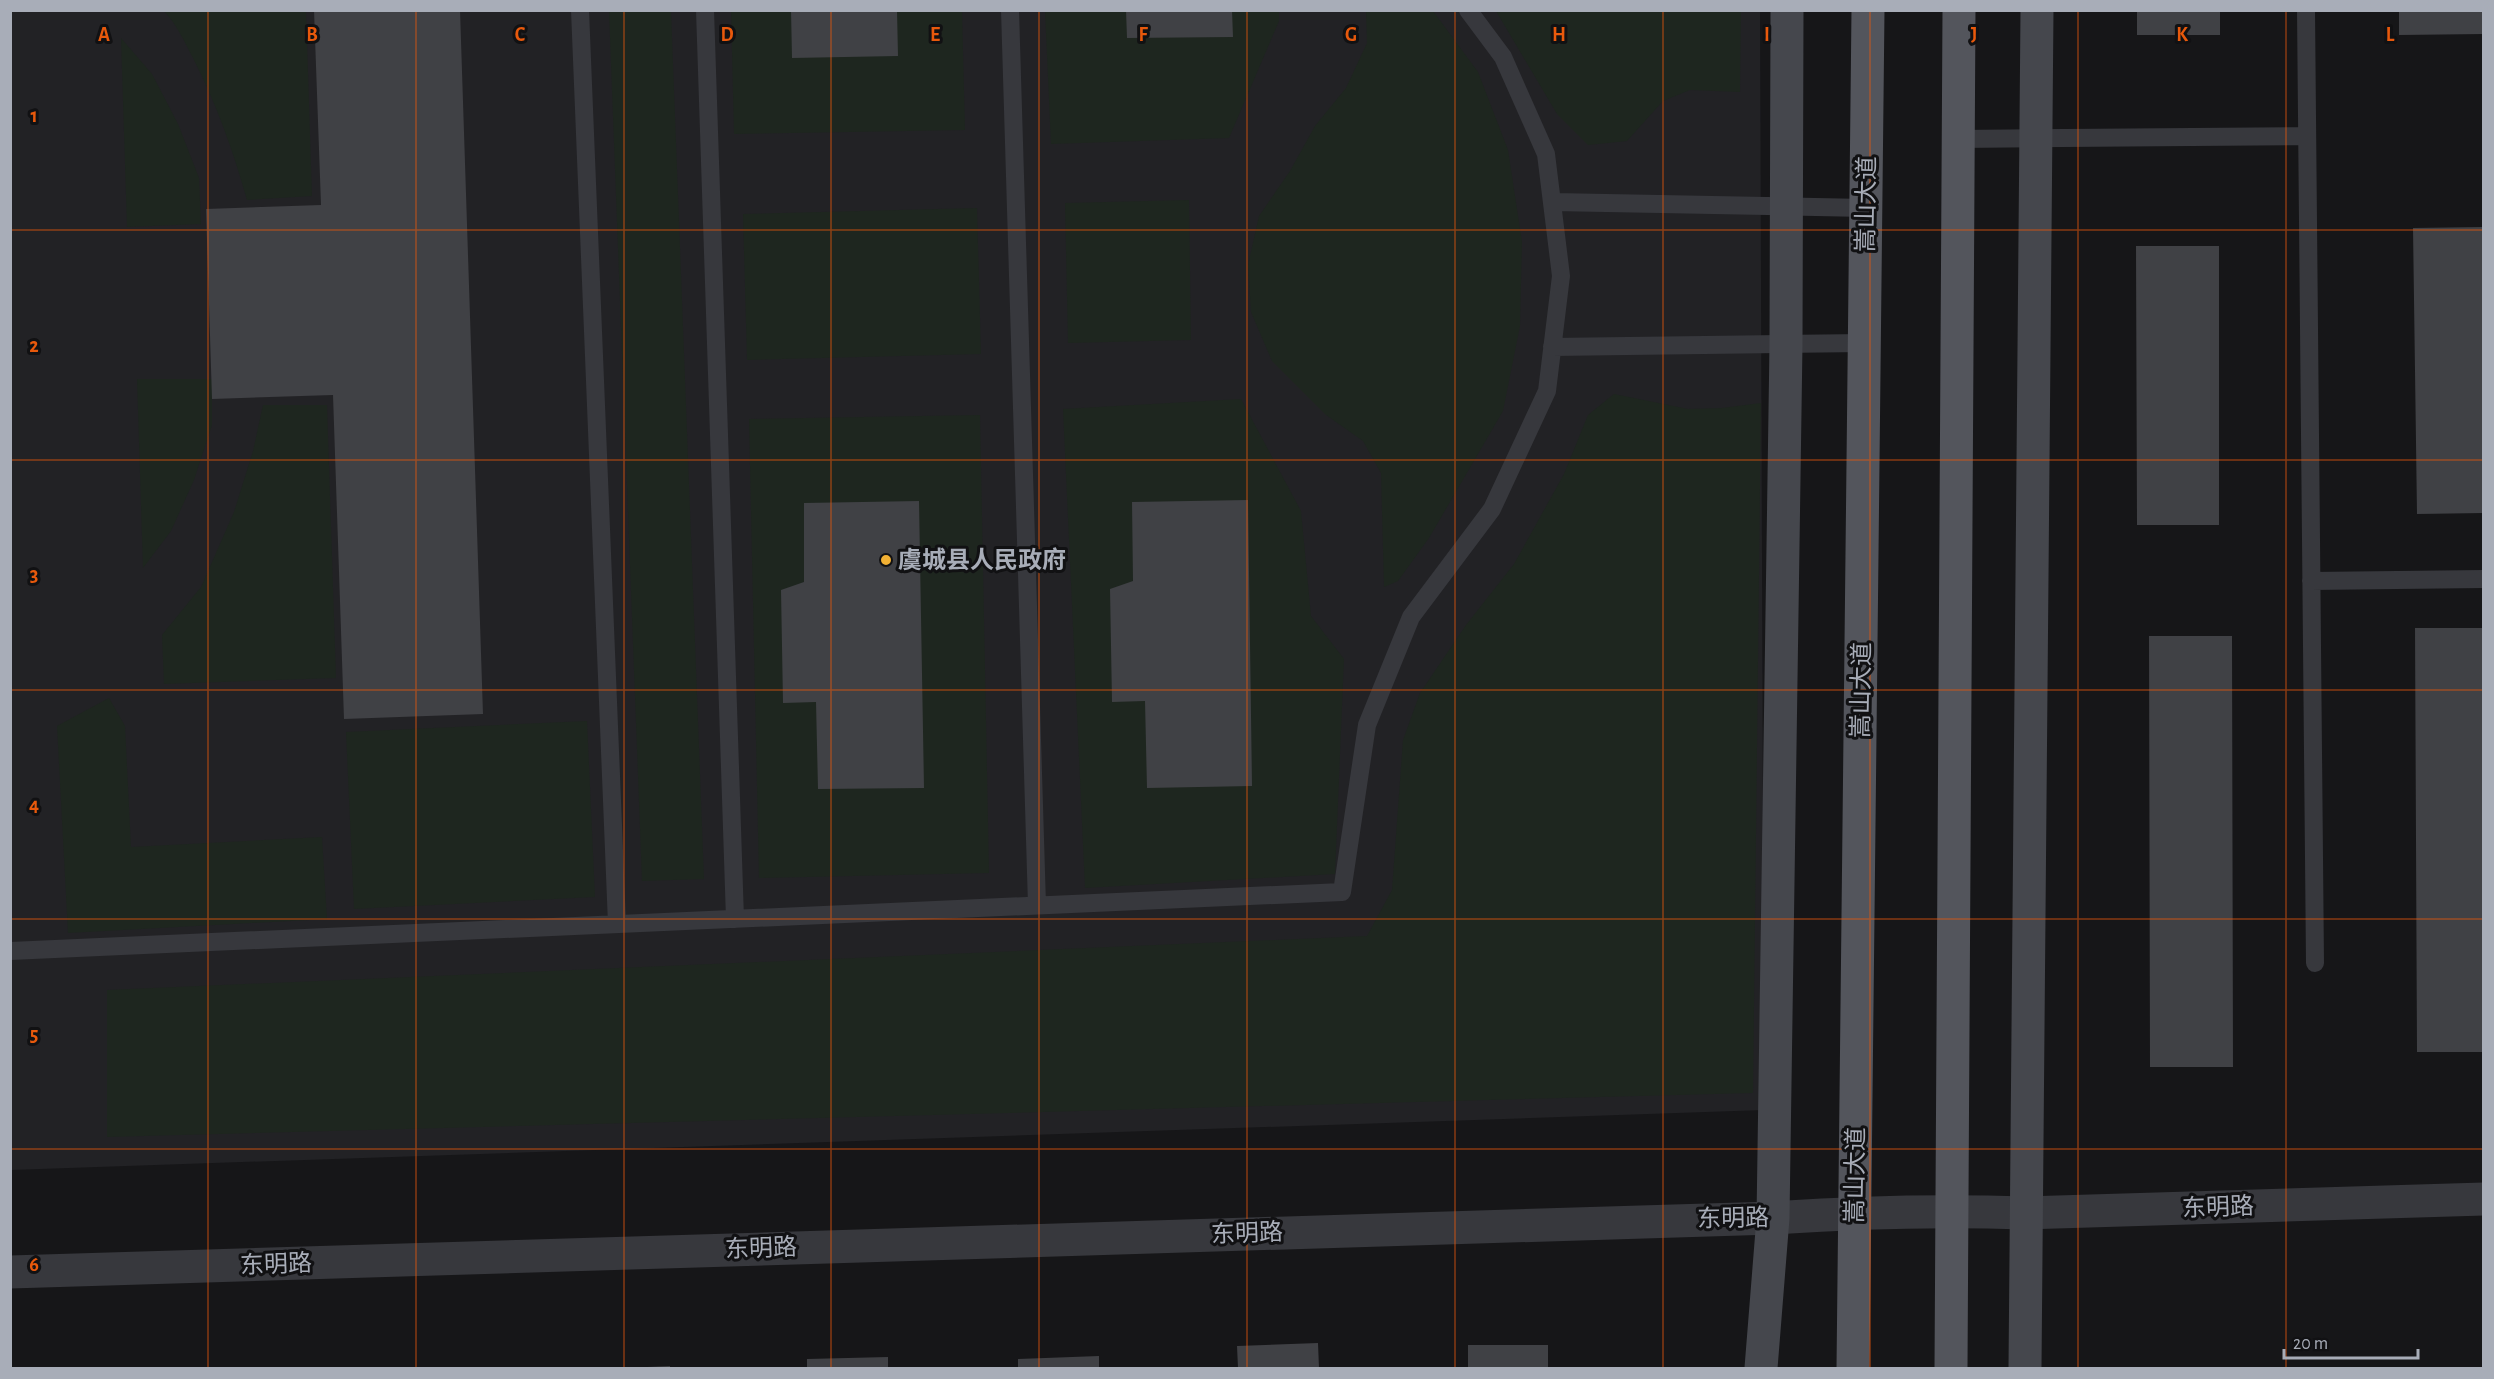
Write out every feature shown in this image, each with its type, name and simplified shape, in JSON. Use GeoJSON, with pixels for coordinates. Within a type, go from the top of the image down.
{"type":"FeatureCollection","features":[{"type":"Feature","properties":{"kind":"main road"},"geometry":{"type":"LineString","coordinates":[[1761,1368],[1773,1218],[1786,344],[1787,10]]}},
{"type":"Feature","properties":{"kind":"main road","name":"嵩山大道"},"geometry":{"type":"LineString","coordinates":[[1852,1368],[1868,10]]}},
{"type":"Feature","properties":{"kind":"main road"},"geometry":{"type":"LineString","coordinates":[[1951,1368],[1959,10]]}},
{"type":"Feature","properties":{"kind":"main road"},"geometry":{"type":"LineString","coordinates":[[2025,1368],[2037,10]]}},
{"type":"Feature","properties":{"kind":"street","name":"东明路"},"geometry":{"type":"LineString","coordinates":[[10,1272],[1773,1218],[1854,1212],[1952,1210],[2026,1213],[2484,1199]]}},
{"type":"Feature","properties":{"kind":"lane"},"geometry":{"type":"LineString","coordinates":[[580,10],[616,924]]}},
{"type":"Feature","properties":{"kind":"lane"},"geometry":{"type":"LineString","coordinates":[[705,10],[735,919]]}},
{"type":"Feature","properties":{"kind":"lane"},"geometry":{"type":"LineString","coordinates":[[1010,10],[1037,906]]}},
{"type":"Feature","properties":{"kind":"lane"},"geometry":{"type":"LineString","coordinates":[[10,951],[1342,892],[1367,726],[1412,617],[1492,509],[1547,391],[1561,276],[1546,154],[1503,57],[1468,10]]}},
{"type":"Feature","properties":{"kind":"lane"},"geometry":{"type":"LineString","coordinates":[[2306,10],[2315,963]]}},
{"type":"Feature","properties":{"kind":"lane"},"geometry":{"type":"LineString","coordinates":[[1958,139],[2307,136]]}},
{"type":"Feature","properties":{"kind":"lane"},"geometry":{"type":"LineString","coordinates":[[1553,202],[1866,208]]}},
{"type":"Feature","properties":{"kind":"lane"},"geometry":{"type":"LineString","coordinates":[[1552,347],[1865,343]]}},
{"type":"Feature","properties":{"kind":"lane"},"geometry":{"type":"LineString","coordinates":[[2311,580],[2484,579]]}},
{"type":"Feature","properties":{"kind":"shaded area"},"geometry":{"type":"Polygon","coordinates":[[[1279,10],[1279,21],[1229,138],[1051,144],[1045,11],[1279,10]]]}},
{"type":"Feature","properties":{"kind":"shaded area","name":"虞城县人民政府"},"geometry":{"type":"Polygon","coordinates":[[[10,11],[1760,11],[1764,1110],[11,1170],[10,11]]]}},
{"type":"Feature","properties":{"kind":"shaded area"},"geometry":{"type":"Polygon","coordinates":[[[164,11],[306,11],[312,196],[247,200],[217,110],[180,33],[164,11]]]}},
{"type":"Feature","properties":{"kind":"shaded area"},"geometry":{"type":"Polygon","coordinates":[[[609,11],[671,11],[704,879],[642,881],[609,11]]]}},
{"type":"Feature","properties":{"kind":"shaded area"},"geometry":{"type":"Polygon","coordinates":[[[731,11],[962,11],[965,130],[734,134],[731,11]]]}},
{"type":"Feature","properties":{"kind":"shaded area"},"geometry":{"type":"Polygon","coordinates":[[[1366,11],[1433,11],[1478,72],[1508,150],[1522,242],[1520,326],[1503,411],[1429,538],[1398,581],[1384,587],[1381,473],[1363,441],[1326,415],[1272,361],[1251,312],[1248,265],[1259,216],[1290,171],[1315,126],[1346,88],[1367,43],[1366,11]]]}},
{"type":"Feature","properties":{"kind":"shaded area"},"geometry":{"type":"Polygon","coordinates":[[[1496,11],[1741,11],[1740,92],[1690,90],[1663,101],[1627,141],[1588,145],[1557,114],[1496,11]]]}},
{"type":"Feature","properties":{"kind":"shaded area"},"geometry":{"type":"Polygon","coordinates":[[[121,38],[152,74],[178,124],[199,178],[201,224],[127,227],[121,38]]]}},
{"type":"Feature","properties":{"kind":"shaded area"},"geometry":{"type":"Polygon","coordinates":[[[1189,200],[1191,340],[1068,343],[1065,203],[1189,200]]]}},
{"type":"Feature","properties":{"kind":"shaded area"},"geometry":{"type":"Polygon","coordinates":[[[977,208],[981,354],[747,360],[743,214],[977,208]]]}},
{"type":"Feature","properties":{"kind":"shaded area"},"geometry":{"type":"Polygon","coordinates":[[[137,379],[212,379],[212,425],[194,480],[171,531],[143,568],[137,379]]]}},
{"type":"Feature","properties":{"kind":"shaded area"},"geometry":{"type":"Polygon","coordinates":[[[1614,394],[1688,409],[1761,403],[1753,1093],[107,1137],[107,990],[1367,936],[1392,890],[1403,740],[1420,693],[1466,625],[1514,564],[1564,474],[1588,415],[1614,394]]]}},
{"type":"Feature","properties":{"kind":"shaded area"},"geometry":{"type":"Polygon","coordinates":[[[1241,399],[1301,511],[1311,616],[1344,659],[1335,874],[1085,888],[1063,409],[1241,399]]]}},
{"type":"Feature","properties":{"kind":"shaded area"},"geometry":{"type":"Polygon","coordinates":[[[263,405],[327,405],[336,678],[164,684],[162,635],[201,587],[234,512],[253,451],[263,405]]]}},
{"type":"Feature","properties":{"kind":"shaded area"},"geometry":{"type":"Polygon","coordinates":[[[980,415],[989,873],[759,878],[749,419],[980,415]]]}},
{"type":"Feature","properties":{"kind":"shaded area"},"geometry":{"type":"Polygon","coordinates":[[[109,698],[125,726],[131,847],[322,837],[327,919],[68,933],[57,726],[109,698]]]}},
{"type":"Feature","properties":{"kind":"shaded area"},"geometry":{"type":"Polygon","coordinates":[[[587,721],[595,897],[354,909],[346,732],[587,721]]]}},
{"type":"Feature","properties":{"kind":"building"},"geometry":{"type":"Polygon","coordinates":[[[314,10],[460,10],[483,714],[344,719],[333,395],[212,399],[206,209],[321,205],[314,10]]]}},
{"type":"Feature","properties":{"kind":"building"},"geometry":{"type":"Polygon","coordinates":[[[791,10],[897,10],[898,56],[792,58],[791,10]]]}},
{"type":"Feature","properties":{"kind":"building"},"geometry":{"type":"Polygon","coordinates":[[[1126,10],[1232,10],[1233,37],[1127,38],[1126,10]]]}},
{"type":"Feature","properties":{"kind":"building"},"geometry":{"type":"Polygon","coordinates":[[[2137,10],[2220,10],[2220,35],[2137,35],[2137,10]]]}},
{"type":"Feature","properties":{"kind":"building"},"geometry":{"type":"Polygon","coordinates":[[[2399,10],[2484,10],[2484,34],[2399,35],[2399,10]]]}},
{"type":"Feature","properties":{"kind":"building"},"geometry":{"type":"Polygon","coordinates":[[[2484,227],[2484,513],[2417,514],[2413,228],[2484,227]]]}},
{"type":"Feature","properties":{"kind":"building"},"geometry":{"type":"Polygon","coordinates":[[[2136,246],[2219,246],[2219,525],[2137,525],[2136,246]]]}},
{"type":"Feature","properties":{"kind":"building"},"geometry":{"type":"Polygon","coordinates":[[[1248,500],[1252,786],[1147,788],[1145,701],[1112,702],[1110,589],[1133,581],[1132,502],[1248,500]]]}},
{"type":"Feature","properties":{"kind":"building"},"geometry":{"type":"Polygon","coordinates":[[[919,501],[924,788],[818,789],[816,702],[783,703],[781,590],[804,582],[804,503],[919,501]]]}},
{"type":"Feature","properties":{"kind":"building"},"geometry":{"type":"Polygon","coordinates":[[[2415,628],[2484,628],[2484,1052],[2417,1052],[2415,628]]]}},
{"type":"Feature","properties":{"kind":"building"},"geometry":{"type":"Polygon","coordinates":[[[2149,636],[2232,636],[2233,1067],[2150,1067],[2149,636]]]}},
{"type":"Feature","properties":{"kind":"building"},"geometry":{"type":"Polygon","coordinates":[[[1318,1343],[1319,1368],[1238,1368],[1237,1346],[1318,1343]]]}},
{"type":"Feature","properties":{"kind":"building"},"geometry":{"type":"Polygon","coordinates":[[[1468,1345],[1548,1345],[1548,1368],[1468,1368],[1468,1345]]]}},
{"type":"Feature","properties":{"kind":"building"},"geometry":{"type":"Polygon","coordinates":[[[1099,1356],[1099,1368],[1018,1368],[1018,1359],[1099,1356]]]}},
{"type":"Feature","properties":{"kind":"building"},"geometry":{"type":"Polygon","coordinates":[[[888,1357],[888,1368],[807,1368],[807,1359],[888,1357]]]}},
{"type":"Feature","properties":{"kind":"building"},"geometry":{"type":"Polygon","coordinates":[[[670,1366],[670,1368],[647,1368],[647,1367],[670,1366]]]}},
{"type":"Feature","properties":{"kind":"place","name":"虞城县人民政府"},"geometry":{"type":"Point","coordinates":[886,560]}}]}
